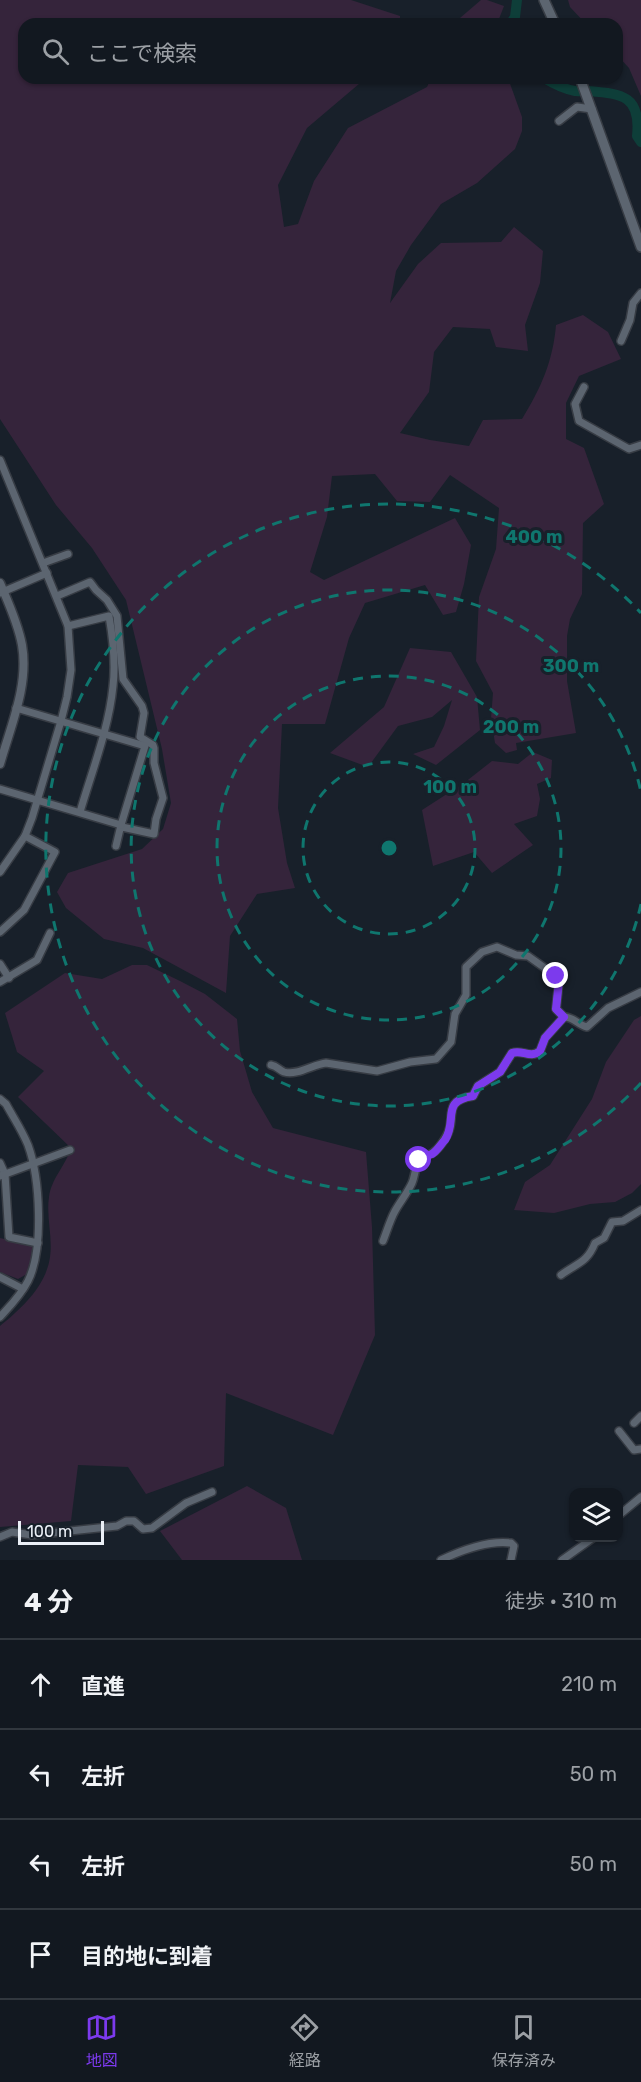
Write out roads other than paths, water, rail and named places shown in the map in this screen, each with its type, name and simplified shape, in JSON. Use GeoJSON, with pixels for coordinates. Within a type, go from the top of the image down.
{"type":"FeatureCollection","features":[{"type":"Feature","properties":{"kind":"main road"},"geometry":{"type":"LineString","coordinates":[[544,0],[552,18]]}},
{"type":"Feature","properties":{"kind":"main road"},"geometry":{"type":"LineString","coordinates":[[582,84],[641,247]]}},
{"type":"Feature","properties":{"kind":"street"},"geometry":{"type":"LineString","coordinates":[[559,121],[577,107],[592,109]]}},
{"type":"Feature","properties":{"kind":"street"},"geometry":{"type":"LineString","coordinates":[[621,341],[630,320],[633,303],[641,293]]}},
{"type":"Feature","properties":{"kind":"street"},"geometry":{"type":"LineString","coordinates":[[584,387],[574,404],[579,421],[631,452],[641,453]]}},
{"type":"Feature","properties":{"kind":"street"},"geometry":{"type":"LineString","coordinates":[[629,449],[641,445]]}},
{"type":"Feature","properties":{"kind":"street"},"geometry":{"type":"LineString","coordinates":[[0,460],[68,626],[71,670],[68,697],[38,800],[25,836],[0,872]]}},
{"type":"Feature","properties":{"kind":"street"},"geometry":{"type":"LineString","coordinates":[[44,563],[68,554]]}},
{"type":"Feature","properties":{"kind":"street"},"geometry":{"type":"LineString","coordinates":[[0,764],[3,741],[16,708],[22,681],[22,646],[15,620],[1,589],[47,573]]}},
{"type":"Feature","properties":{"kind":"street"},"geometry":{"type":"LineString","coordinates":[[0,789],[154,834],[163,798],[155,770],[154,748],[140,737],[144,713],[142,706],[123,679],[118,625],[113,609],[90,582],[57,596]]}},
{"type":"Feature","properties":{"kind":"street"},"geometry":{"type":"LineString","coordinates":[[68,626],[109,616],[114,655],[114,683],[110,711],[80,812]]}},
{"type":"Feature","properties":{"kind":"street"},"geometry":{"type":"LineString","coordinates":[[16,708],[145,746],[116,846]]}},
{"type":"Feature","properties":{"kind":"street"},"geometry":{"type":"LineString","coordinates":[[0,932],[24,910],[55,852],[25,836]]}},
{"type":"Feature","properties":{"kind":"street"},"geometry":{"type":"LineString","coordinates":[[0,982],[37,960],[50,933]]}},
{"type":"Feature","properties":{"kind":"street"},"geometry":{"type":"LineString","coordinates":[[272,1065],[284,1072],[308,1070],[326,1062],[377,1071],[410,1062],[436,1059],[451,1042],[455,1014],[466,995],[466,967],[482,952],[497,947],[516,955],[528,956],[556,976],[559,981],[556,1009],[564,1017],[569,1017],[581,1026],[587,1027],[608,1008],[641,992]]}},
{"type":"Feature","properties":{"kind":"street"},"geometry":{"type":"LineString","coordinates":[[0,964],[9,978]]}},
{"type":"Feature","properties":{"kind":"street"},"geometry":{"type":"LineString","coordinates":[[383,1242],[393,1214],[406,1190],[411,1186],[419,1160],[438,1149],[450,1131],[450,1109],[453,1105],[463,1097],[473,1096],[478,1086],[496,1075],[515,1051],[530,1055],[540,1051],[545,1038],[564,1017]]}},
{"type":"Feature","properties":{"kind":"street"},"geometry":{"type":"LineString","coordinates":[[0,1099],[6,1104],[17,1123],[33,1163],[37,1190],[38,1243],[29,1280],[0,1317]]}},
{"type":"Feature","properties":{"kind":"street"},"geometry":{"type":"LineString","coordinates":[[2,1175],[70,1150]]}},
{"type":"Feature","properties":{"kind":"street"},"geometry":{"type":"LineString","coordinates":[[0,1163],[9,1237],[38,1243]]}},
{"type":"Feature","properties":{"kind":"street"},"geometry":{"type":"LineString","coordinates":[[561,1275],[590,1255],[595,1243],[604,1238],[612,1222],[623,1221],[641,1210]]}},
{"type":"Feature","properties":{"kind":"street"},"geometry":{"type":"LineString","coordinates":[[0,1277],[23,1288]]}},
{"type":"Feature","properties":{"kind":"street"},"geometry":{"type":"LineString","coordinates":[[634,1423],[641,1416]]}},
{"type":"Feature","properties":{"kind":"street"},"geometry":{"type":"LineString","coordinates":[[620,1431],[634,1450],[641,1449]]}},
{"type":"Feature","properties":{"kind":"street"},"geometry":{"type":"LineString","coordinates":[[0,1537],[12,1532],[32,1535],[117,1526],[126,1521],[134,1521],[143,1528],[152,1528],[186,1503],[212,1492]]}},
{"type":"Feature","properties":{"kind":"street"},"geometry":{"type":"LineString","coordinates":[[623,1512],[641,1497]]}},
{"type":"Feature","properties":{"kind":"street"},"geometry":{"type":"LineString","coordinates":[[441,1560],[482,1545],[502,1542],[511,1543],[514,1546],[512,1560]]}},
{"type":"Feature","properties":{"kind":"street"},"geometry":{"type":"LineString","coordinates":[[562,1560],[587,1542]]}},
{"type":"Feature","properties":{"kind":"waterway"},"geometry":{"type":"LineString","coordinates":[[514,18],[517,0]]}},
{"type":"Feature","properties":{"kind":"waterway"},"geometry":{"type":"LineString","coordinates":[[555,84],[571,90],[611,94],[627,100],[633,105],[636,113],[637,136],[641,142]]}}]}
